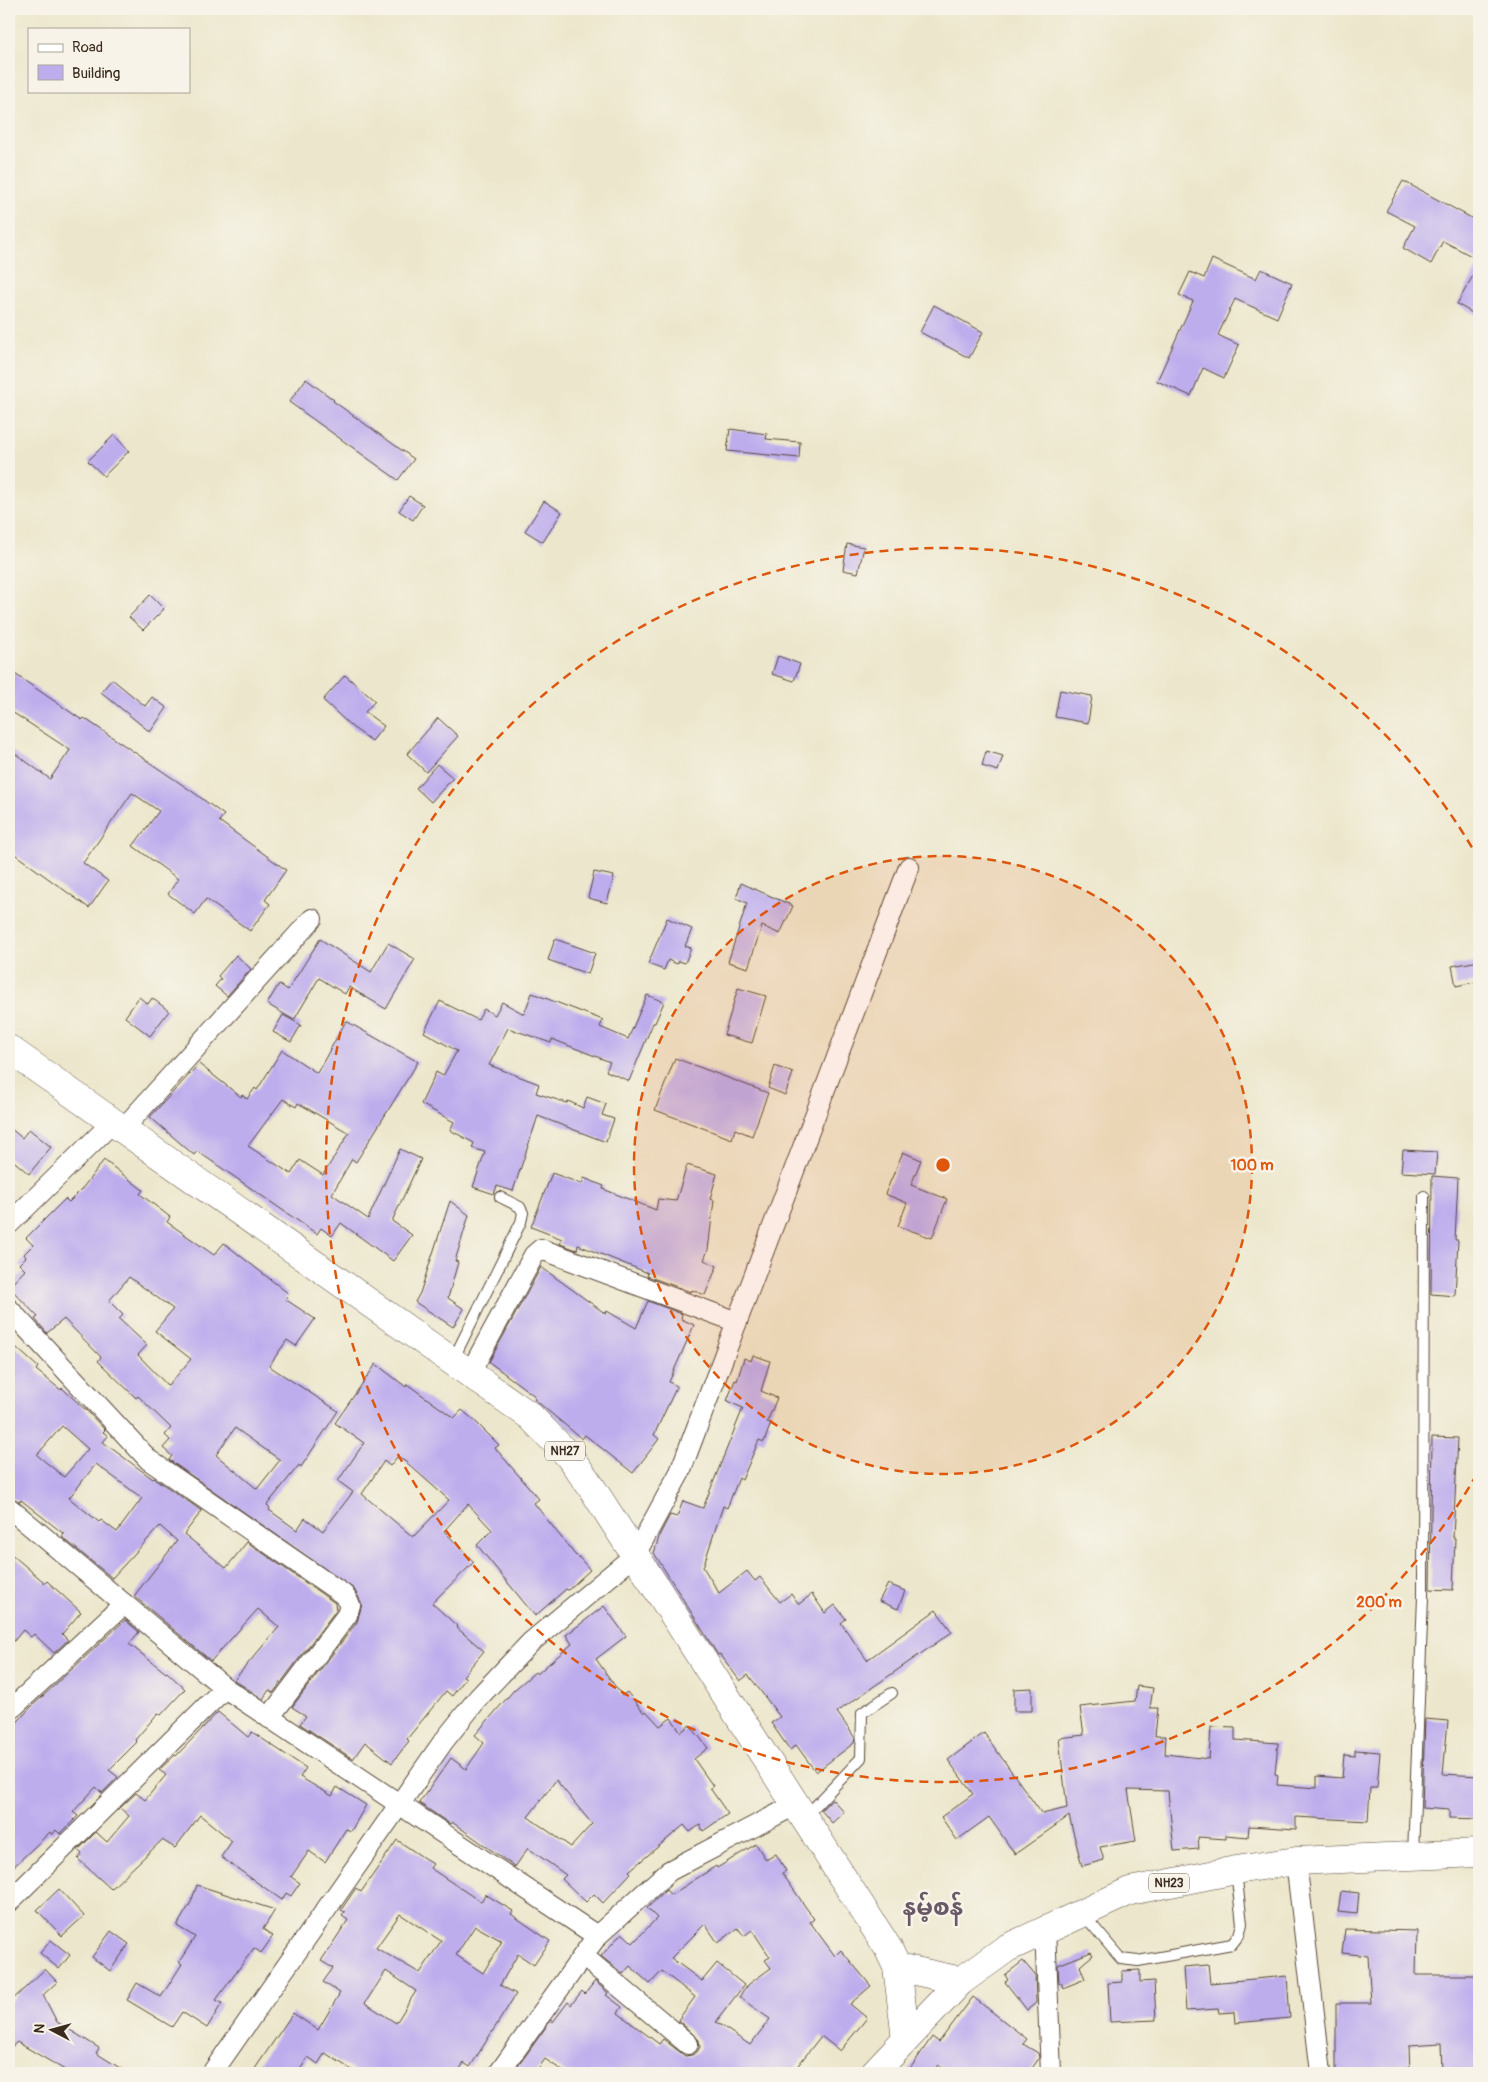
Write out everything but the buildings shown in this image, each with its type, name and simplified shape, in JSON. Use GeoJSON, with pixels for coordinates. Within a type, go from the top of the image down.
{"type":"FeatureCollection","features":[{"type":"Feature","properties":{"kind":"main road","name":"NH27"},"geometry":{"type":"LineString","coordinates":[[9,1049],[530,1416],[570,1456],[888,1948],[897,1966],[906,2040]]}},
{"type":"Feature","properties":{"kind":"main road","name":"NH23"},"geometry":{"type":"LineString","coordinates":[[906,2040],[961,1981],[1007,1948],[1130,1891],[1236,1870],[1296,1861],[1479,1853]]}},
{"type":"Feature","properties":{"kind":"main road"},"geometry":{"type":"LineString","coordinates":[[897,1966],[961,1981]]}},
{"type":"Feature","properties":{"kind":"main road"},"geometry":{"type":"LineString","coordinates":[[874,2073],[906,2040]]}},
{"type":"Feature","properties":{"kind":"street"},"geometry":{"type":"LineString","coordinates":[[212,2073],[400,1803],[479,1697],[530,1643],[635,1555],[680,1472],[909,867]]}},
{"type":"Feature","properties":{"kind":"street"},"geometry":{"type":"LineString","coordinates":[[9,1224],[118,1126],[312,919]]}},
{"type":"Feature","properties":{"kind":"street"},"geometry":{"type":"LineString","coordinates":[[461,1367],[534,1255],[541,1249],[737,1322]]}},
{"type":"Feature","properties":{"kind":"street"},"geometry":{"type":"LineString","coordinates":[[9,1308],[149,1460],[344,1595],[350,1605],[347,1615],[269,1718]]}},
{"type":"Feature","properties":{"kind":"street"},"geometry":{"type":"LineString","coordinates":[[9,1508],[225,1688],[597,1936]]}},
{"type":"Feature","properties":{"kind":"street"},"geometry":{"type":"LineString","coordinates":[[12,1703],[124,1604]]}},
{"type":"Feature","properties":{"kind":"street"},"geometry":{"type":"LineString","coordinates":[[9,1902],[225,1688]]}},
{"type":"Feature","properties":{"kind":"street"},"geometry":{"type":"LineString","coordinates":[[499,2073],[597,1936],[669,1871],[799,1811]]}},
{"type":"Feature","properties":{"kind":"street"},"geometry":{"type":"LineString","coordinates":[[1296,1861],[1321,2073]]}},
{"type":"Feature","properties":{"kind":"street"},"geometry":{"type":"LineString","coordinates":[[1045,1930],[1051,2073]]}},
{"type":"Feature","properties":{"kind":"street"},"geometry":{"type":"LineString","coordinates":[[583,1956],[688,2044]]}},
{"type":"Feature","properties":{"kind":"lane"},"geometry":{"type":"LineString","coordinates":[[1413,1856],[1423,1597],[1424,1196]]}},
{"type":"Feature","properties":{"kind":"lane"},"geometry":{"type":"LineString","coordinates":[[461,1367],[521,1222],[523,1212],[520,1207],[500,1197]]}},
{"type":"Feature","properties":{"kind":"lane"},"geometry":{"type":"LineString","coordinates":[[799,1811],[861,1758],[862,1713],[892,1693]]}},
{"type":"Feature","properties":{"kind":"lane"},"geometry":{"type":"LineString","coordinates":[[1083,1914],[1121,1959],[1138,1961],[1232,1944],[1239,1935],[1242,1924],[1236,1870]]}},
{"type":"Feature","properties":{"kind":"district","name":"နမ့်စန်"},"geometry":{"type":"Point","coordinates":[933,1907]}}]}
